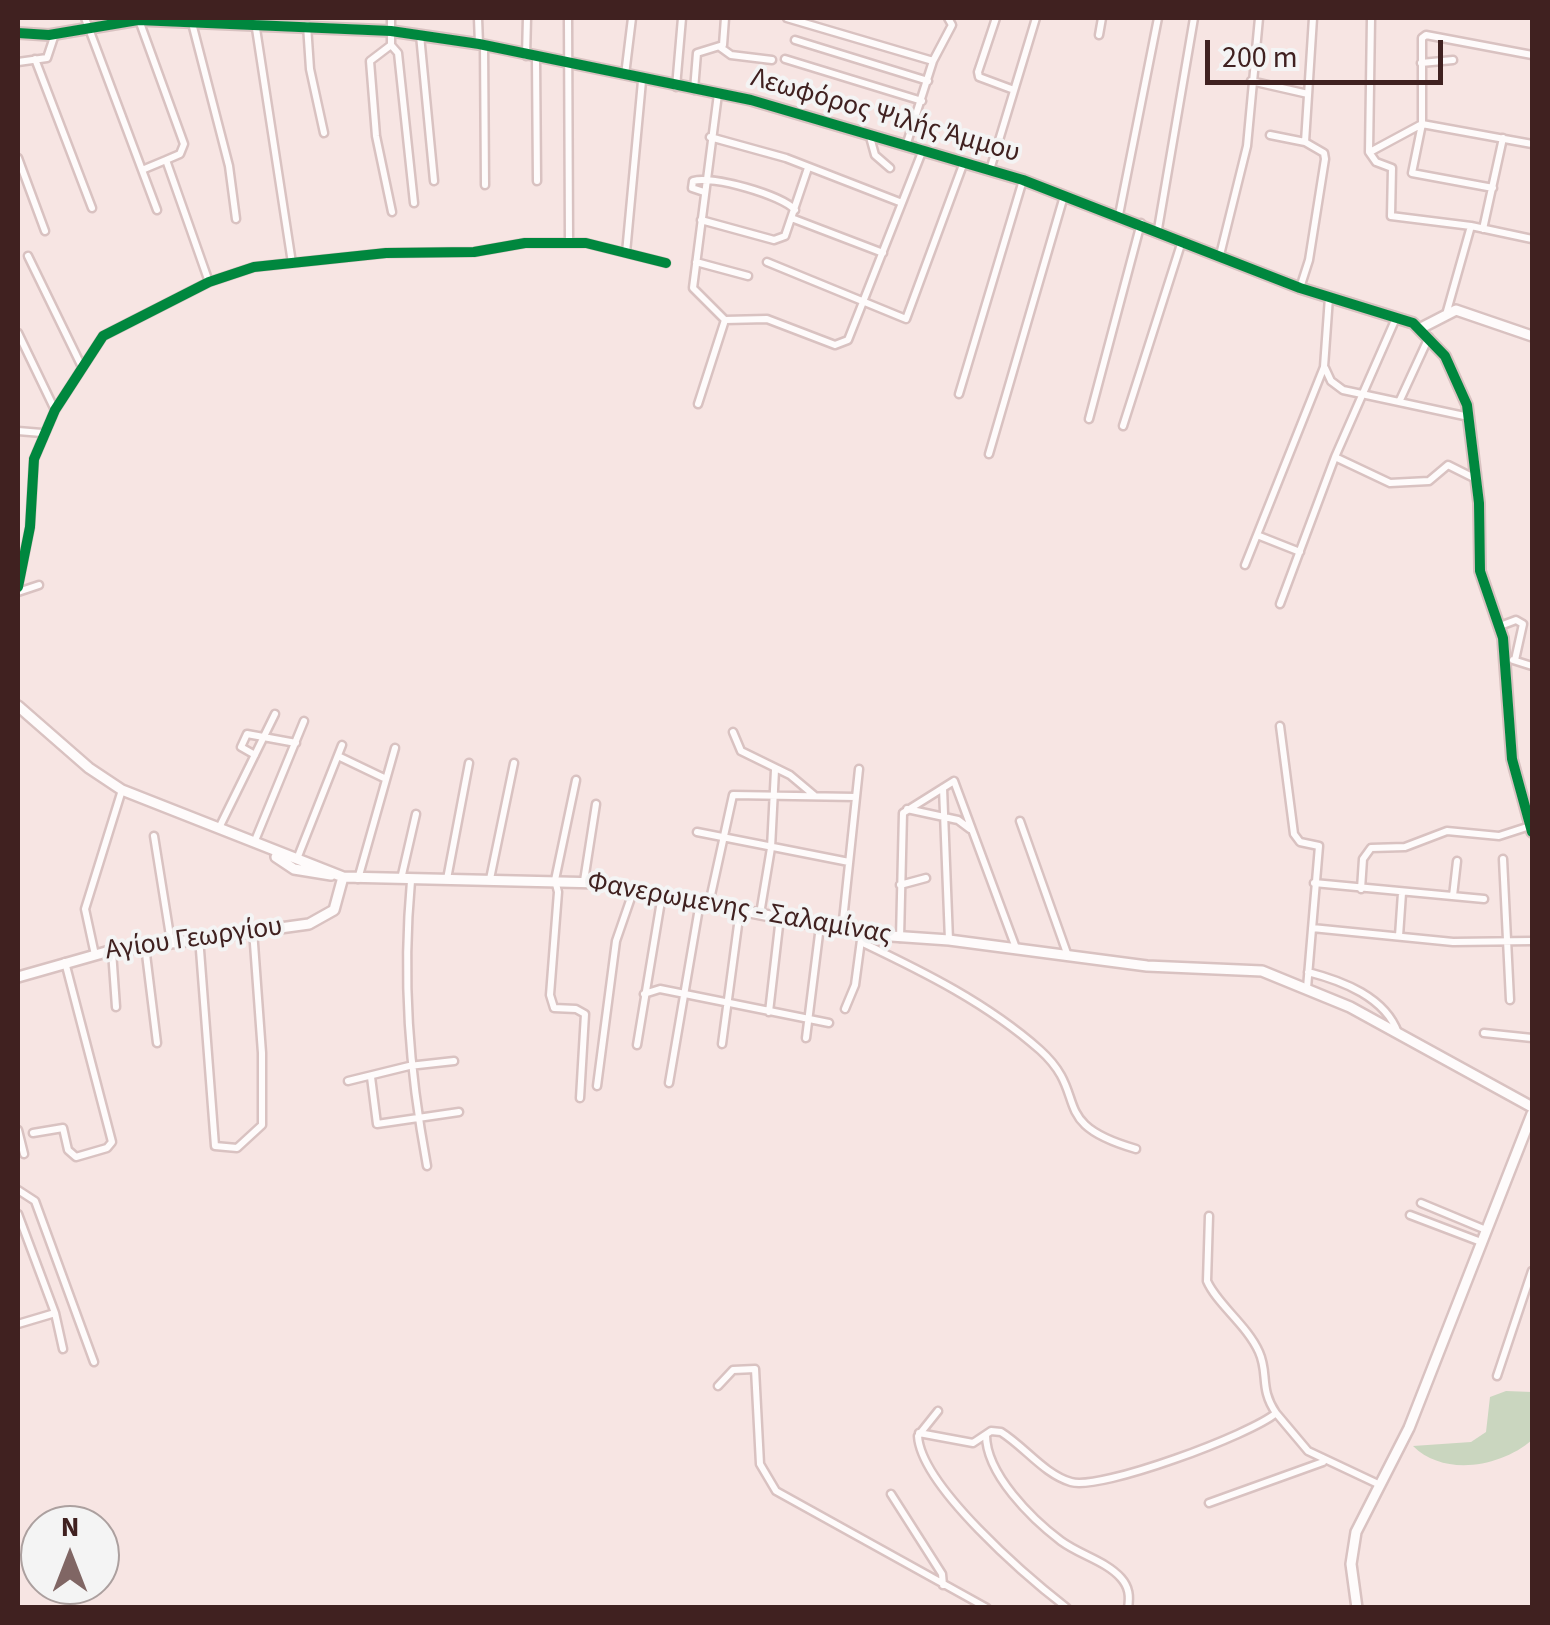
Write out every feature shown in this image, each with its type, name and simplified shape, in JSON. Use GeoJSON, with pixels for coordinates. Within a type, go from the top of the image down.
{"type":"FeatureCollection","features":[{"type":"Feature","properties":{"kind":"street"},"geometry":{"type":"LineString","coordinates":[[391,18],[391,45],[398,53],[414,204]]}},
{"type":"Feature","properties":{"kind":"street"},"geometry":{"type":"LineString","coordinates":[[478,18],[485,186]]}},
{"type":"Feature","properties":{"kind":"street"},"geometry":{"type":"LineString","coordinates":[[527,18],[537,181]]}},
{"type":"Feature","properties":{"kind":"street"},"geometry":{"type":"LineString","coordinates":[[568,18],[570,242]]}},
{"type":"Feature","properties":{"kind":"street"},"geometry":{"type":"LineString","coordinates":[[625,76],[632,18]]}},
{"type":"Feature","properties":{"kind":"street"},"geometry":{"type":"LineString","coordinates":[[676,88],[682,18]]}},
{"type":"Feature","properties":{"kind":"street"},"geometry":{"type":"LineString","coordinates":[[720,47],[724,18]]}},
{"type":"Feature","properties":{"kind":"street"},"geometry":{"type":"LineString","coordinates":[[787,18],[933,61]]}},
{"type":"Feature","properties":{"kind":"street"},"geometry":{"type":"LineString","coordinates":[[906,147],[933,61],[952,25],[948,18]]}},
{"type":"Feature","properties":{"kind":"street"},"geometry":{"type":"LineString","coordinates":[[996,18],[978,72],[980,77],[1014,90]]}},
{"type":"Feature","properties":{"kind":"street"},"geometry":{"type":"LineString","coordinates":[[990,170],[1036,18]]}},
{"type":"Feature","properties":{"kind":"street"},"geometry":{"type":"LineString","coordinates":[[1099,35],[1102,18]]}},
{"type":"Feature","properties":{"kind":"street"},"geometry":{"type":"LineString","coordinates":[[1119,215],[1158,18]]}},
{"type":"Feature","properties":{"kind":"street"},"geometry":{"type":"LineString","coordinates":[[1158,229],[1194,18]]}},
{"type":"Feature","properties":{"kind":"street"},"geometry":{"type":"LineString","coordinates":[[1220,255],[1247,146],[1259,18]]}},
{"type":"Feature","properties":{"kind":"street"},"geometry":{"type":"LineString","coordinates":[[1305,142],[1313,18]]}},
{"type":"Feature","properties":{"kind":"street"},"geometry":{"type":"LineString","coordinates":[[1371,18],[1368,152],[1376,162],[1392,168],[1389,211],[1395,218],[1470,226],[1532,239]]}},
{"type":"Feature","properties":{"kind":"street"},"geometry":{"type":"LineString","coordinates":[[138,20],[184,144],[184,150],[142,170]]}},
{"type":"Feature","properties":{"kind":"street","name":"Λεωφόρος Ψιλής Άμμου"},"geometry":{"type":"LineString","coordinates":[[18,33],[55,34],[87,22],[138,20],[307,24],[391,31],[481,45],[718,94],[1023,180],[1158,229],[1300,288],[1397,316],[1420,328],[1460,382],[1469,417],[1477,479],[1480,571],[1511,659],[1512,759],[1531,829]]}},
{"type":"Feature","properties":{"kind":"street"},"geometry":{"type":"LineString","coordinates":[[87,22],[157,210]]}},
{"type":"Feature","properties":{"kind":"street"},"geometry":{"type":"LineString","coordinates":[[192,22],[229,166],[236,218]]}},
{"type":"Feature","properties":{"kind":"street"},"geometry":{"type":"LineString","coordinates":[[255,22],[292,263]]}},
{"type":"Feature","properties":{"kind":"street"},"geometry":{"type":"LineString","coordinates":[[307,24],[310,69],[324,132]]}},
{"type":"Feature","properties":{"kind":"street"},"geometry":{"type":"LineString","coordinates":[[18,62],[52,54],[55,34]]}},
{"type":"Feature","properties":{"kind":"street"},"geometry":{"type":"LineString","coordinates":[[420,35],[434,181]]}},
{"type":"Feature","properties":{"kind":"street"},"geometry":{"type":"LineString","coordinates":[[1494,188],[1412,173],[1422,124],[1422,38],[1426,35],[1532,55]]}},
{"type":"Feature","properties":{"kind":"street"},"geometry":{"type":"LineString","coordinates":[[795,40],[928,80]]}},
{"type":"Feature","properties":{"kind":"street"},"geometry":{"type":"LineString","coordinates":[[391,45],[370,61],[376,136],[392,212]]}},
{"type":"Feature","properties":{"kind":"street"},"geometry":{"type":"LineString","coordinates":[[694,91],[697,53],[703,48],[720,47],[730,56],[772,60]]}},
{"type":"Feature","properties":{"kind":"street"},"geometry":{"type":"LineString","coordinates":[[785,59],[922,101]]}},
{"type":"Feature","properties":{"kind":"street"},"geometry":{"type":"LineString","coordinates":[[35,60],[92,208]]}},
{"type":"Feature","properties":{"kind":"street"},"geometry":{"type":"LineString","coordinates":[[1421,63],[1453,60]]}},
{"type":"Feature","properties":{"kind":"street"},"geometry":{"type":"LineString","coordinates":[[626,253],[642,80]]}},
{"type":"Feature","properties":{"kind":"street"},"geometry":{"type":"LineString","coordinates":[[1251,80],[1308,94]]}},
{"type":"Feature","properties":{"kind":"street"},"geometry":{"type":"LineString","coordinates":[[718,94],[694,292],[725,320],[774,321],[842,345],[848,340],[922,152]]}},
{"type":"Feature","properties":{"kind":"street"},"geometry":{"type":"LineString","coordinates":[[1368,152],[1422,124],[1532,144]]}},
{"type":"Feature","properties":{"kind":"street"},"geometry":{"type":"LineString","coordinates":[[1270,134],[1305,142],[1324,153],[1310,260],[1300,288]]}},
{"type":"Feature","properties":{"kind":"street"},"geometry":{"type":"LineString","coordinates":[[710,137],[902,203]]}},
{"type":"Feature","properties":{"kind":"street"},"geometry":{"type":"LineString","coordinates":[[870,137],[875,155],[890,168]]}},
{"type":"Feature","properties":{"kind":"street"},"geometry":{"type":"LineString","coordinates":[[1484,229],[1504,138]]}},
{"type":"Feature","properties":{"kind":"street"},"geometry":{"type":"LineString","coordinates":[[18,158],[46,231]]}},
{"type":"Feature","properties":{"kind":"street"},"geometry":{"type":"LineString","coordinates":[[166,160],[209,282]]}},
{"type":"Feature","properties":{"kind":"street"},"geometry":{"type":"LineString","coordinates":[[766,262],[906,319],[964,162]]}},
{"type":"Feature","properties":{"kind":"street"},"geometry":{"type":"LineString","coordinates":[[701,220],[774,240],[785,236],[808,168]]}},
{"type":"Feature","properties":{"kind":"street"},"geometry":{"type":"LineString","coordinates":[[704,192],[692,184],[706,178],[785,200],[795,215],[883,253]]}},
{"type":"Feature","properties":{"kind":"street"},"geometry":{"type":"LineString","coordinates":[[960,394],[1023,180]]}},
{"type":"Feature","properties":{"kind":"street"},"geometry":{"type":"LineString","coordinates":[[989,454],[1064,194]]}},
{"type":"Feature","properties":{"kind":"street"},"geometry":{"type":"LineString","coordinates":[[1089,418],[1141,223]]}},
{"type":"Feature","properties":{"kind":"street"},"geometry":{"type":"LineString","coordinates":[[1447,311],[1470,226]]}},
{"type":"Feature","properties":{"kind":"street"},"geometry":{"type":"LineString","coordinates":[[1123,426],[1183,239]]}},
{"type":"Feature","properties":{"kind":"street"},"geometry":{"type":"LineString","coordinates":[[38,585],[18,590],[21,544],[30,527],[34,460],[42,433],[103,336],[209,282],[254,267],[570,242],[666,263]]}},
{"type":"Feature","properties":{"kind":"street"},"geometry":{"type":"LineString","coordinates":[[18,260],[29,255],[82,367]]}},
{"type":"Feature","properties":{"kind":"street"},"geometry":{"type":"LineString","coordinates":[[696,262],[748,276]]}},
{"type":"Feature","properties":{"kind":"street"},"geometry":{"type":"LineString","coordinates":[[1244,565],[1324,367],[1329,297]]}},
{"type":"Feature","properties":{"kind":"street"},"geometry":{"type":"LineString","coordinates":[[1420,328],[1447,311],[1456,310],[1532,336]]}},
{"type":"Feature","properties":{"kind":"street"},"geometry":{"type":"LineString","coordinates":[[1280,604],[1335,457],[1397,316]]}},
{"type":"Feature","properties":{"kind":"street"},"geometry":{"type":"LineString","coordinates":[[698,404],[725,320]]}},
{"type":"Feature","properties":{"kind":"street"},"geometry":{"type":"LineString","coordinates":[[18,333],[55,410]]}},
{"type":"Feature","properties":{"kind":"street"},"geometry":{"type":"LineString","coordinates":[[1400,400],[1429,336]]}},
{"type":"Feature","properties":{"kind":"street"},"geometry":{"type":"LineString","coordinates":[[1324,367],[1337,388],[1469,417]]}},
{"type":"Feature","properties":{"kind":"street"},"geometry":{"type":"LineString","coordinates":[[19,430],[42,433]]}},
{"type":"Feature","properties":{"kind":"street"},"geometry":{"type":"LineString","coordinates":[[1335,457],[1390,483],[1429,481],[1448,465],[1477,479]]}},
{"type":"Feature","properties":{"kind":"street"},"geometry":{"type":"LineString","coordinates":[[1257,535],[1300,552]]}},
{"type":"Feature","properties":{"kind":"street"},"geometry":{"type":"LineString","coordinates":[[1500,626],[1516,620],[1523,624],[1511,659],[1532,666]]}},
{"type":"Feature","properties":{"kind":"street","name":"Φανερωμενης - Σαλαμίνας"},"geometry":{"type":"LineString","coordinates":[[18,706],[81,762],[122,790],[339,876],[406,881],[584,881],[780,917],[861,938],[948,940],[1158,966],[1242,968],[1307,988],[1398,1033],[1532,1111]]}},
{"type":"Feature","properties":{"kind":"street"},"geometry":{"type":"LineString","coordinates":[[218,830],[275,714]]}},
{"type":"Feature","properties":{"kind":"street"},"geometry":{"type":"LineString","coordinates":[[304,721],[258,846],[294,869],[339,876]]}},
{"type":"Feature","properties":{"kind":"street"},"geometry":{"type":"LineString","coordinates":[[1280,726],[1294,834],[1300,842],[1319,846],[1307,988]]}},
{"type":"Feature","properties":{"kind":"street"},"geometry":{"type":"LineString","coordinates":[[734,732],[741,752],[793,777],[816,796]]}},
{"type":"Feature","properties":{"kind":"street"},"geometry":{"type":"LineString","coordinates":[[255,755],[241,747],[250,734],[296,744]]}},
{"type":"Feature","properties":{"kind":"street"},"geometry":{"type":"LineString","coordinates":[[297,860],[342,746]]}},
{"type":"Feature","properties":{"kind":"street"},"geometry":{"type":"LineString","coordinates":[[358,880],[395,748]]}},
{"type":"Feature","properties":{"kind":"street"},"geometry":{"type":"LineString","coordinates":[[338,756],[386,779]]}},
{"type":"Feature","properties":{"kind":"street"},"geometry":{"type":"LineString","coordinates":[[446,881],[469,762]]}},
{"type":"Feature","properties":{"kind":"street"},"geometry":{"type":"LineString","coordinates":[[490,879],[514,763]]}},
{"type":"Feature","properties":{"kind":"street"},"geometry":{"type":"LineString","coordinates":[[842,930],[859,769]]}},
{"type":"Feature","properties":{"kind":"street"},"geometry":{"type":"LineString","coordinates":[[760,914],[776,770]]}},
{"type":"Feature","properties":{"kind":"street"},"geometry":{"type":"LineString","coordinates":[[576,780],[555,880],[550,1005],[585,1014],[580,1098]]}},
{"type":"Feature","properties":{"kind":"street"},"geometry":{"type":"LineString","coordinates":[[906,810],[954,781],[1016,948]]}},
{"type":"Feature","properties":{"kind":"street"},"geometry":{"type":"LineString","coordinates":[[942,788],[948,940]]}},
{"type":"Feature","properties":{"kind":"street"},"geometry":{"type":"LineString","coordinates":[[95,955],[85,909],[122,790]]}},
{"type":"Feature","properties":{"kind":"street"},"geometry":{"type":"LineString","coordinates":[[668,1084],[705,903],[734,795],[856,797]]}},
{"type":"Feature","properties":{"kind":"street"},"geometry":{"type":"LineString","coordinates":[[584,881],[596,804]]}},
{"type":"Feature","properties":{"kind":"street"},"geometry":{"type":"LineString","coordinates":[[906,810],[958,820],[972,831]]}},
{"type":"Feature","properties":{"kind":"street"},"geometry":{"type":"LineString","coordinates":[[900,938],[906,810]]}},
{"type":"Feature","properties":{"kind":"street"},"geometry":{"type":"LineString","coordinates":[[416,814],[406,881],[404,966],[410,1066],[426,1166]]}},
{"type":"Feature","properties":{"kind":"street"},"geometry":{"type":"LineString","coordinates":[[1020,821],[1068,957]]}},
{"type":"Feature","properties":{"kind":"street"},"geometry":{"type":"LineString","coordinates":[[1361,888],[1363,858],[1371,848],[1405,847],[1447,831],[1499,836],[1531,829]]}},
{"type":"Feature","properties":{"kind":"street"},"geometry":{"type":"LineString","coordinates":[[697,832],[849,862]]}},
{"type":"Feature","properties":{"kind":"street"},"geometry":{"type":"LineString","coordinates":[[154,836],[171,942]]}},
{"type":"Feature","properties":{"kind":"street"},"geometry":{"type":"LineString","coordinates":[[1503,859],[1510,1000]]}},
{"type":"Feature","properties":{"kind":"street"},"geometry":{"type":"LineString","coordinates":[[1454,896],[1457,860]]}},
{"type":"Feature","properties":{"kind":"street","name":"Αγίου Γεωργίου"},"geometry":{"type":"LineString","coordinates":[[18,976],[95,955],[325,919],[340,898],[339,876]]}},
{"type":"Feature","properties":{"kind":"street"},"geometry":{"type":"LineString","coordinates":[[900,885],[926,878]]}},
{"type":"Feature","properties":{"kind":"street"},"geometry":{"type":"LineString","coordinates":[[1314,883],[1484,899]]}},
{"type":"Feature","properties":{"kind":"street"},"geometry":{"type":"LineString","coordinates":[[597,1086],[616,941],[634,889]]}},
{"type":"Feature","properties":{"kind":"street"},"geometry":{"type":"LineString","coordinates":[[1398,936],[1402,893]]}},
{"type":"Feature","properties":{"kind":"street"},"geometry":{"type":"LineString","coordinates":[[637,1045],[662,895]]}},
{"type":"Feature","properties":{"kind":"street"},"geometry":{"type":"LineString","coordinates":[[722,1044],[740,910]]}},
{"type":"Feature","properties":{"kind":"street"},"geometry":{"type":"LineString","coordinates":[[769,1012],[780,917]]}},
{"type":"Feature","properties":{"kind":"street"},"geometry":{"type":"LineString","coordinates":[[806,1038],[820,926]]}},
{"type":"Feature","properties":{"kind":"street"},"geometry":{"type":"LineString","coordinates":[[200,937],[215,1146],[237,1148],[262,1125],[262,1053],[252,928]]}},
{"type":"Feature","properties":{"kind":"street"},"geometry":{"type":"LineString","coordinates":[[1312,928],[1453,942],[1532,941]]}},
{"type":"Feature","properties":{"kind":"street"},"geometry":{"type":"LineString","coordinates":[[845,1009],[855,985],[861,938],[986,1007],[1054,1065],[1077,1120],[1089,1131],[1136,1149]]}},
{"type":"Feature","properties":{"kind":"street"},"geometry":{"type":"LineString","coordinates":[[145,946],[157,1043]]}},
{"type":"Feature","properties":{"kind":"street"},"geometry":{"type":"LineString","coordinates":[[112,952],[116,1007]]}},
{"type":"Feature","properties":{"kind":"street"},"geometry":{"type":"LineString","coordinates":[[33,1133],[63,1128],[68,1150],[76,1157],[107,1148],[112,1142],[65,961]]}},
{"type":"Feature","properties":{"kind":"street"},"geometry":{"type":"LineString","coordinates":[[1308,972],[1337,981],[1378,1003],[1393,1020],[1398,1033]]}},
{"type":"Feature","properties":{"kind":"street"},"geometry":{"type":"LineString","coordinates":[[644,994],[654,988],[829,1023]]}},
{"type":"Feature","properties":{"kind":"street"},"geometry":{"type":"LineString","coordinates":[[1484,1033],[1532,1038]]}},
{"type":"Feature","properties":{"kind":"street"},"geometry":{"type":"LineString","coordinates":[[348,1081],[410,1066],[454,1061]]}},
{"type":"Feature","properties":{"kind":"street"},"geometry":{"type":"LineString","coordinates":[[371,1077],[376,1123],[459,1112]]}},
{"type":"Feature","properties":{"kind":"street"},"geometry":{"type":"LineString","coordinates":[[1357,1608],[1352,1552],[1378,1484],[1409,1428],[1532,1111]]}},
{"type":"Feature","properties":{"kind":"street"},"geometry":{"type":"LineString","coordinates":[[18,1130],[24,1154]]}},
{"type":"Feature","properties":{"kind":"street"},"geometry":{"type":"LineString","coordinates":[[18,1190],[34,1201],[94,1362]]}},
{"type":"Feature","properties":{"kind":"street"},"geometry":{"type":"LineString","coordinates":[[1420,1203],[1486,1230]]}},
{"type":"Feature","properties":{"kind":"street"},"geometry":{"type":"LineString","coordinates":[[18,1214],[56,1313],[64,1350]]}},
{"type":"Feature","properties":{"kind":"street"},"geometry":{"type":"LineString","coordinates":[[1410,1214],[1481,1242]]}},
{"type":"Feature","properties":{"kind":"street"},"geometry":{"type":"LineString","coordinates":[[1209,1216],[1207,1281],[1235,1312],[1259,1352],[1263,1391],[1276,1412],[1298,1440],[1325,1462],[1378,1484]]}},
{"type":"Feature","properties":{"kind":"street"},"geometry":{"type":"LineString","coordinates":[[1496,1376],[1528,1298],[1532,1271]]}},
{"type":"Feature","properties":{"kind":"street"},"geometry":{"type":"LineString","coordinates":[[18,1324],[56,1313]]}},
{"type":"Feature","properties":{"kind":"street"},"geometry":{"type":"LineString","coordinates":[[718,1386],[733,1370],[755,1369],[760,1464],[771,1487],[987,1608]]}},
{"type":"Feature","properties":{"kind":"street"},"geometry":{"type":"LineString","coordinates":[[919,1433],[938,1411]]}},
{"type":"Feature","properties":{"kind":"street"},"geometry":{"type":"LineString","coordinates":[[919,1433],[968,1443],[1002,1432],[1057,1476],[1086,1484],[1246,1432],[1276,1412]]}},
{"type":"Feature","properties":{"kind":"street"},"geometry":{"type":"LineString","coordinates":[[919,1433],[924,1458],[984,1537],[1067,1608]]}},
{"type":"Feature","properties":{"kind":"street"},"geometry":{"type":"LineString","coordinates":[[986,1435],[988,1454],[1022,1503],[1063,1543],[1119,1575],[1128,1586],[1128,1608]]}},
{"type":"Feature","properties":{"kind":"street"},"geometry":{"type":"LineString","coordinates":[[1209,1503],[1325,1462]]}},
{"type":"Feature","properties":{"kind":"street"},"geometry":{"type":"LineString","coordinates":[[891,1494],[942,1574],[943,1585]]}},
{"type":"Feature","properties":{"kind":"green space"},"geometry":{"type":"Polygon","coordinates":[[[1506,1391],[1532,1392],[1532,1440],[1519,1449],[1489,1462],[1456,1465],[1426,1456],[1413,1446],[1471,1442],[1486,1432],[1490,1397],[1506,1391]]]}},
{"type":"Feature","properties":{"kind":"cycle path"},"geometry":{"type":"LineString","coordinates":[[18,33],[49,35],[138,20],[391,31],[479,44],[751,100],[1023,180],[1300,288],[1413,323],[1445,356],[1467,405],[1479,503],[1480,571],[1503,638],[1512,759],[1532,832]]}},
{"type":"Feature","properties":{"kind":"cycle path"},"geometry":{"type":"LineString","coordinates":[[18,587],[30,527],[34,459],[55,410],[103,336],[209,282],[254,267],[386,253],[474,252],[525,243],[586,243],[666,263]]}}]}
